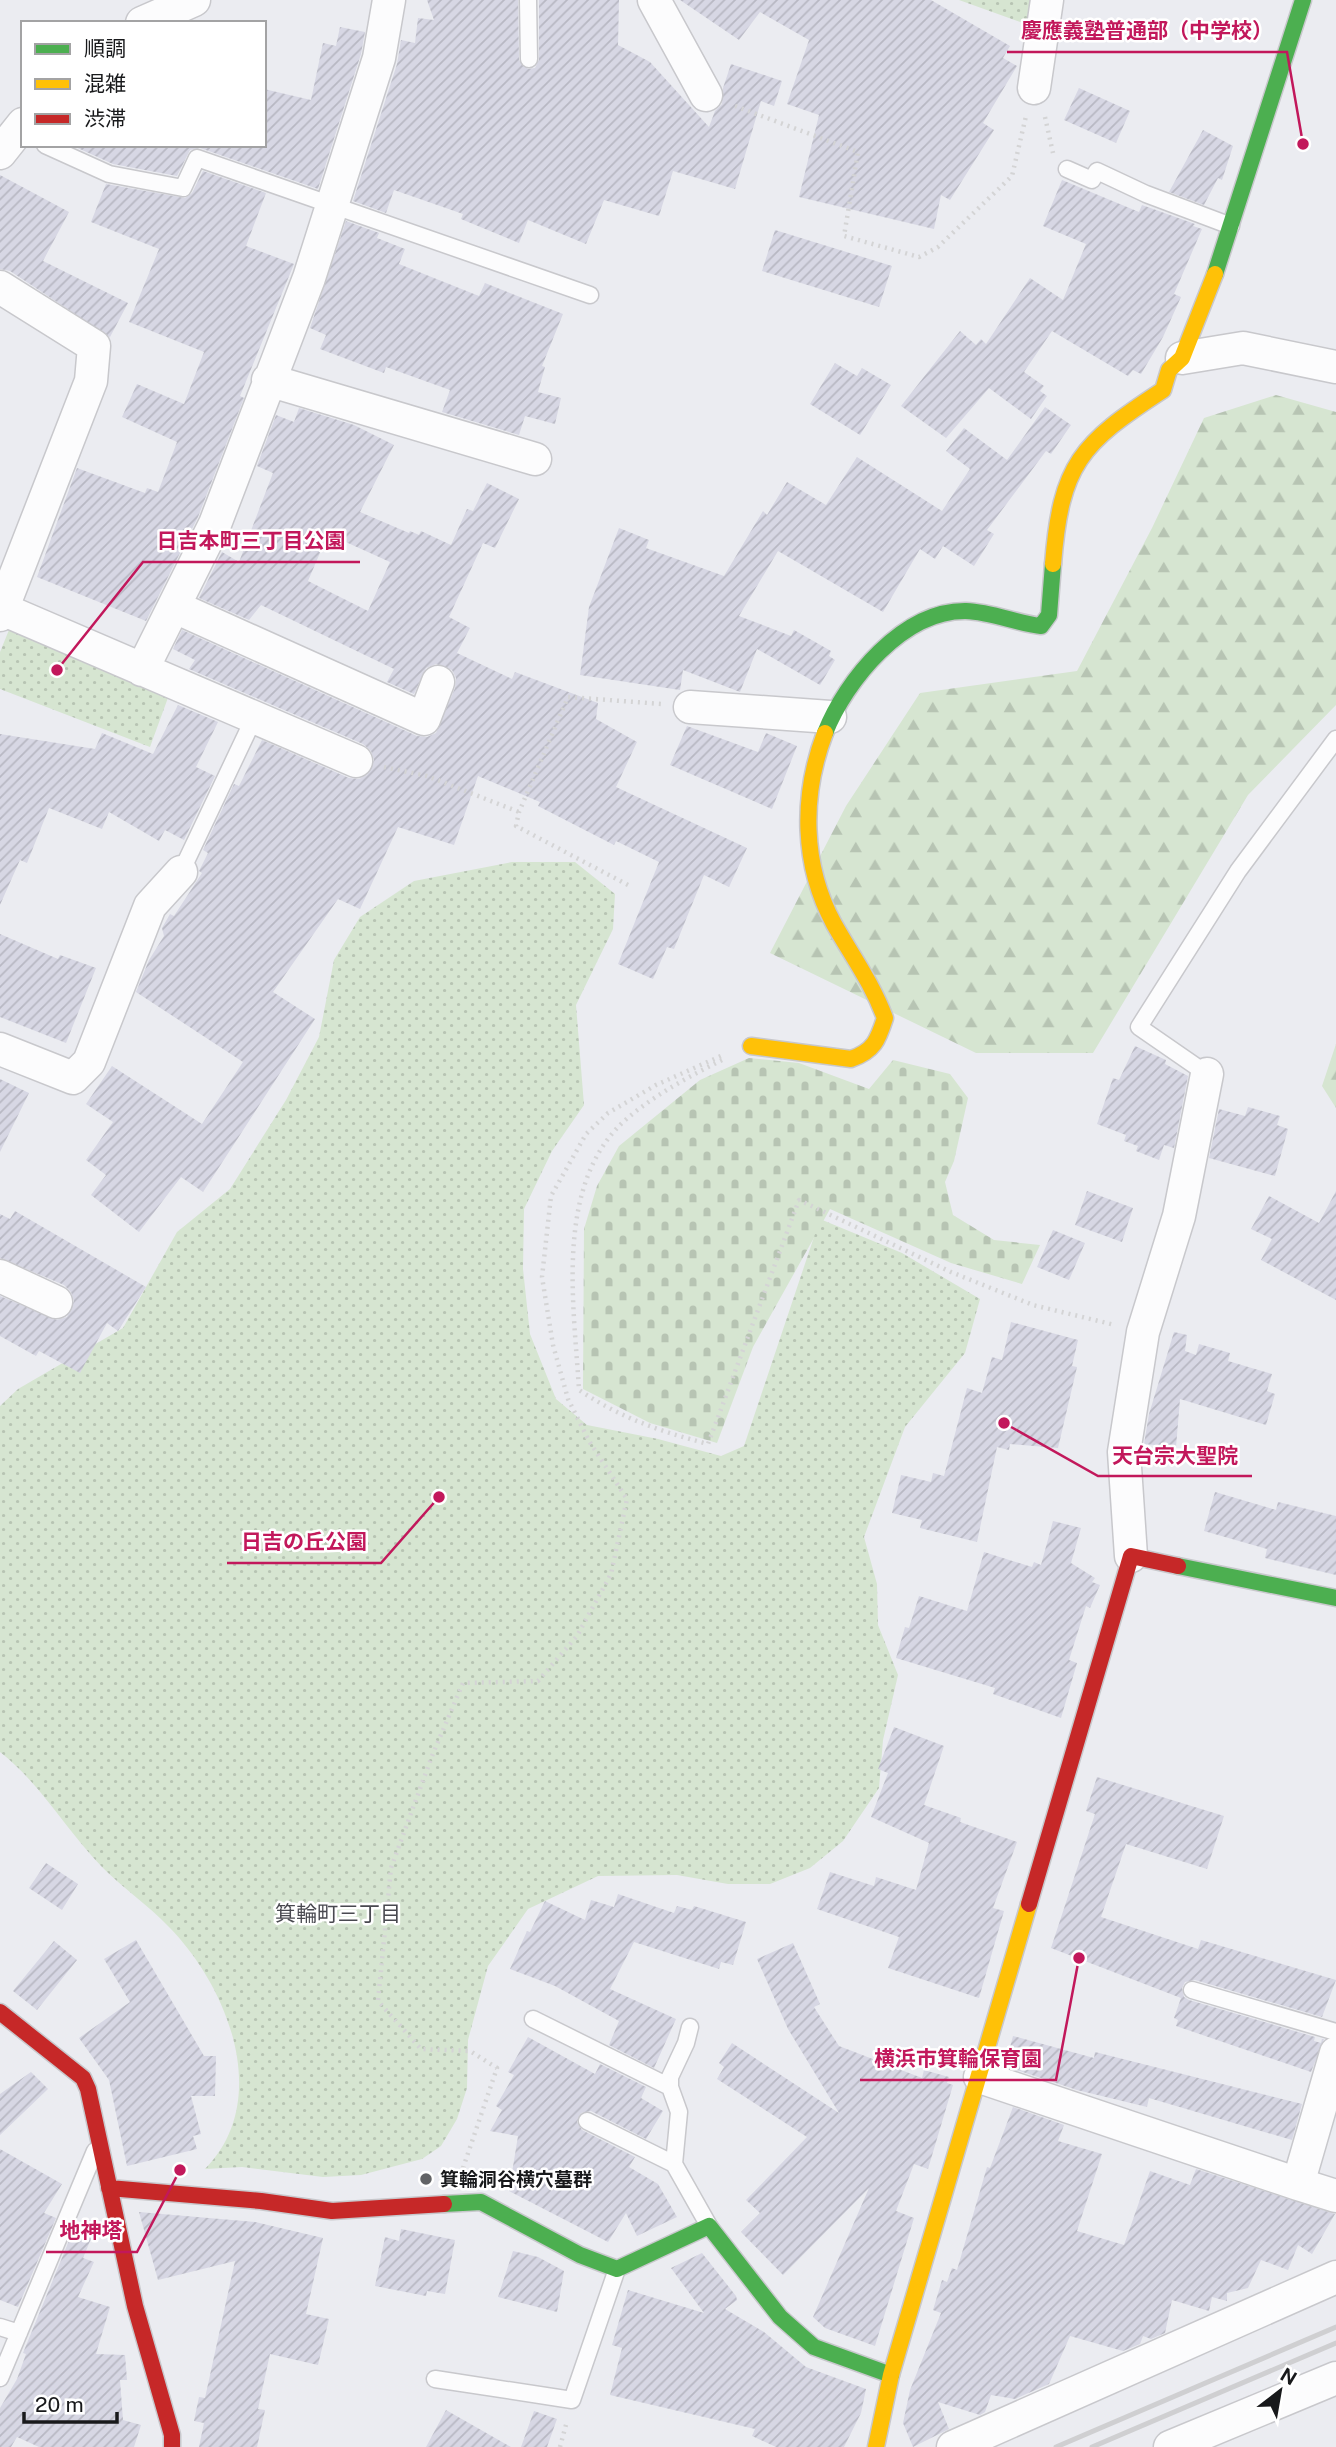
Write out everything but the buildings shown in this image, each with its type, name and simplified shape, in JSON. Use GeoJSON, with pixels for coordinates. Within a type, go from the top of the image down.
{"type":"FeatureCollection","features":[{"type":"Feature","properties":{"kind":"street"},"geometry":{"type":"LineString","coordinates":[[149,21],[194,0]]}},
{"type":"Feature","properties":{"kind":"street"},"geometry":{"type":"LineString","coordinates":[[142,670],[215,524],[309,278],[379,58],[389,0]]}},
{"type":"Feature","properties":{"kind":"street"},"geometry":{"type":"LineString","coordinates":[[654,0],[706,95]]}},
{"type":"Feature","properties":{"kind":"street"},"geometry":{"type":"LineString","coordinates":[[1034,88],[1047,0]]}},
{"type":"Feature","properties":{"kind":"street"},"geometry":{"type":"LineString","coordinates":[[751,1046],[769,1044],[821,1058],[853,1060],[876,1045],[885,1018],[870,981],[836,932],[817,884],[808,831],[810,786],[830,717],[869,661],[923,623],[951,612],[970,610],[995,613],[1026,625],[1041,626],[1049,615],[1057,513],[1068,477],[1086,451],[1114,422],[1163,390],[1169,370],[1182,358],[1231,226],[1303,0]]}},
{"type":"Feature","properties":{"kind":"street"},"geometry":{"type":"LineString","coordinates":[[0,287],[94,346],[90,381],[1,612],[356,761]]}},
{"type":"Feature","properties":{"kind":"street"},"geometry":{"type":"LineString","coordinates":[[1182,358],[1243,348],[1336,367]]}},
{"type":"Feature","properties":{"kind":"street"},"geometry":{"type":"LineString","coordinates":[[268,380],[535,459]]}},
{"type":"Feature","properties":{"kind":"street"},"geometry":{"type":"LineString","coordinates":[[174,607],[424,719],[438,682]]}},
{"type":"Feature","properties":{"kind":"street"},"geometry":{"type":"LineString","coordinates":[[691,706],[830,717]]}},
{"type":"Feature","properties":{"kind":"street"},"geometry":{"type":"LineString","coordinates":[[0,1049],[73,1078],[89,1062],[149,906],[181,872]]}},
{"type":"Feature","properties":{"kind":"street"},"geometry":{"type":"LineString","coordinates":[[876,2447],[891,2375],[1132,1556],[1124,1452],[1143,1332],[1179,1216],[1207,1074]]}},
{"type":"Feature","properties":{"kind":"street"},"geometry":{"type":"LineString","coordinates":[[0,1276],[56,1302]]}},
{"type":"Feature","properties":{"kind":"street"},"geometry":{"type":"LineString","coordinates":[[1132,1556],[1336,1598]]}},
{"type":"Feature","properties":{"kind":"street"},"geometry":{"type":"LineString","coordinates":[[0,2012],[83,2078],[135,2306],[172,2435],[173,2447]]}},
{"type":"Feature","properties":{"kind":"street"},"geometry":{"type":"LineString","coordinates":[[1298,2184],[1336,2053]]}},
{"type":"Feature","properties":{"kind":"street"},"geometry":{"type":"LineString","coordinates":[[980,2077],[1336,2196]]}},
{"type":"Feature","properties":{"kind":"street"},"geometry":{"type":"LineString","coordinates":[[109,2188],[261,2201],[332,2211],[481,2202],[580,2255],[617,2269],[709,2227],[780,2317],[814,2347],[891,2375]]}},
{"type":"Feature","properties":{"kind":"street"},"geometry":{"type":"LineString","coordinates":[[953,2447],[1336,2277]]}},
{"type":"Feature","properties":{"kind":"street"},"geometry":{"type":"LineString","coordinates":[[1170,2447],[1336,2378]]}},
{"type":"Feature","properties":{"kind":"lane"},"geometry":{"type":"LineString","coordinates":[[528,0],[529,59]]}},
{"type":"Feature","properties":{"kind":"lane"},"geometry":{"type":"LineString","coordinates":[[49,147],[109,174],[183,188],[197,158],[590,295]]}},
{"type":"Feature","properties":{"kind":"lane"},"geometry":{"type":"LineString","coordinates":[[1067,169],[1092,180],[1097,171],[1146,194],[1231,226]]}},
{"type":"Feature","properties":{"kind":"lane"},"geometry":{"type":"LineString","coordinates":[[181,872],[254,718]]}},
{"type":"Feature","properties":{"kind":"lane"},"geometry":{"type":"LineString","coordinates":[[1207,1074],[1139,1027],[1238,871],[1336,739]]}},
{"type":"Feature","properties":{"kind":"lane"},"geometry":{"type":"LineString","coordinates":[[1192,1990],[1336,2032]]}},
{"type":"Feature","properties":{"kind":"lane"},"geometry":{"type":"LineString","coordinates":[[533,2019],[670,2087]]}},
{"type":"Feature","properties":{"kind":"lane"},"geometry":{"type":"LineString","coordinates":[[690,2027],[670,2077],[670,2087],[679,2112],[674,2164],[709,2227]]}},
{"type":"Feature","properties":{"kind":"lane"},"geometry":{"type":"LineString","coordinates":[[587,2121],[674,2164]]}},
{"type":"Feature","properties":{"kind":"lane"},"geometry":{"type":"LineString","coordinates":[[0,2378],[99,2141]]}},
{"type":"Feature","properties":{"kind":"lane"},"geometry":{"type":"LineString","coordinates":[[435,2379],[572,2400],[617,2269]]}},
{"type":"Feature","properties":{"kind":"lane"},"geometry":{"type":"LineString","coordinates":[[0,2327],[19,2333]]}},
{"type":"Feature","properties":{"kind":"path"},"geometry":{"type":"LineString","coordinates":[[706,95],[859,152],[844,236],[919,257],[938,247],[1013,176],[1034,88]]}},
{"type":"Feature","properties":{"kind":"path"},"geometry":{"type":"LineString","coordinates":[[1034,88],[1044,101],[1047,138],[1055,158],[1067,169]]}},
{"type":"Feature","properties":{"kind":"path"},"geometry":{"type":"LineString","coordinates":[[628,885],[516,826],[519,812],[568,697],[691,706]]}},
{"type":"Feature","properties":{"kind":"path"},"geometry":{"type":"LineString","coordinates":[[356,761],[427,776],[519,812]]}},
{"type":"Feature","properties":{"kind":"path"},"geometry":{"type":"LineString","coordinates":[[451,2203],[497,2067],[470,2051],[421,2049],[378,2001],[391,1868],[463,1683],[538,1681],[577,1636],[611,1574],[627,1499],[589,1441],[568,1399],[553,1345],[542,1277],[551,1196],[586,1133],[608,1114],[656,1085],[705,1062],[751,1046]]}},
{"type":"Feature","properties":{"kind":"path"},"geometry":{"type":"LineString","coordinates":[[732,1055],[681,1081],[629,1117],[606,1143],[591,1172],[579,1204],[575,1232],[574,1292],[579,1390],[612,1412],[646,1426],[708,1444],[799,1200],[951,1272],[1033,1304],[1143,1332]]}},
{"type":"Feature","properties":{"kind":"green space"},"geometry":{"type":"Polygon","coordinates":[[[959,0],[1039,0],[1034,27],[959,0]]]}},
{"type":"Feature","properties":{"kind":"green space"},"geometry":{"type":"Polygon","coordinates":[[[1276,395],[1336,412],[1336,705],[1248,795],[1093,1053],[976,1053],[770,953],[846,806],[920,693],[1077,671],[1152,528],[1204,418],[1276,395]]]}},
{"type":"Feature","properties":{"kind":"green space"},"geometry":{"type":"Polygon","coordinates":[[[11,625],[169,695],[150,747],[0,689],[0,652],[11,625]]]}},
{"type":"Feature","properties":{"kind":"green space"},"geometry":{"type":"Polygon","coordinates":[[[512,862],[575,862],[615,894],[613,929],[576,1005],[584,1105],[552,1151],[524,1209],[523,1269],[530,1334],[556,1399],[587,1425],[658,1439],[721,1456],[744,1446],[820,1219],[902,1253],[980,1299],[965,1353],[905,1427],[864,1537],[877,1584],[878,1625],[898,1675],[883,1740],[879,1788],[843,1841],[810,1868],[770,1884],[728,1884],[677,1875],[598,1876],[528,1909],[488,1966],[468,2040],[467,2088],[457,2119],[441,2146],[422,2159],[361,2175],[323,2177],[242,2167],[205,2169],[225,2141],[236,2111],[239,2078],[235,2045],[209,1980],[169,1927],[102,1867],[28,1778],[0,1752],[0,1406],[18,1389],[123,1328],[177,1232],[230,1189],[286,1100],[319,1037],[334,960],[360,917],[414,881],[512,862]]]}},
{"type":"Feature","properties":{"kind":"green space"},"geometry":{"type":"Polygon","coordinates":[[[1336,1044],[1336,1108],[1322,1086],[1336,1044]]]}},
{"type":"Feature","properties":{"kind":"green space"},"geometry":{"type":"Polygon","coordinates":[[[749,1058],[799,1063],[869,1089],[893,1060],[950,1074],[968,1098],[954,1161],[945,1182],[953,1215],[994,1240],[1040,1245],[1022,1284],[951,1263],[830,1209],[753,1347],[717,1443],[650,1423],[583,1389],[584,1229],[597,1186],[619,1146],[700,1080],[749,1058]]]}},
{"type":"Feature","properties":{"kind":"railway"},"geometry":{"type":"LineString","coordinates":[[1056,2447],[1336,2327]]}},
{"type":"Feature","properties":{"kind":"railway"},"geometry":{"type":"LineString","coordinates":[[1092,2447],[1336,2343]]}},
{"type":"Feature","properties":{"kind":"traffic: fast"},"geometry":{"type":"LineString","coordinates":[[1215,274],[1303,0]]}},
{"type":"Feature","properties":{"kind":"traffic: fast"},"geometry":{"type":"LineString","coordinates":[[825,733],[847,691],[862,671],[899,635],[920,622],[943,614],[966,611],[1041,626],[1049,615],[1053,564]]}},
{"type":"Feature","properties":{"kind":"traffic: fast"},"geometry":{"type":"LineString","coordinates":[[1178,1566],[1336,1598]]}},
{"type":"Feature","properties":{"kind":"traffic: fast"},"geometry":{"type":"LineString","coordinates":[[444,2204],[481,2202],[580,2255],[617,2269],[709,2226],[780,2317],[814,2347],[891,2375]]}},
{"type":"Feature","properties":{"kind":"traffic: slow"},"geometry":{"type":"LineString","coordinates":[[1053,564],[1062,502],[1069,479],[1094,442],[1163,390],[1169,370],[1182,358],[1215,274]]}},
{"type":"Feature","properties":{"kind":"traffic: slow"},"geometry":{"type":"LineString","coordinates":[[751,1046],[851,1059],[874,1044],[885,1018],[868,981],[834,924],[816,878],[808,830],[809,806],[817,757],[825,733]]}},
{"type":"Feature","properties":{"kind":"traffic: slow"},"geometry":{"type":"LineString","coordinates":[[876,2447],[891,2375],[1029,1904]]}},
{"type":"Feature","properties":{"kind":"traffic: jam"},"geometry":{"type":"LineString","coordinates":[[1029,1904],[1131,1556],[1178,1566]]}},
{"type":"Feature","properties":{"kind":"traffic: jam"},"geometry":{"type":"LineString","coordinates":[[0,2012],[83,2078],[88,2089],[135,2306],[172,2435],[172,2447]]}},
{"type":"Feature","properties":{"kind":"traffic: jam"},"geometry":{"type":"LineString","coordinates":[[109,2188],[261,2201],[332,2211],[444,2204]]}},
{"type":"Feature","properties":{"kind":"place","name":"慶應義塾普通部（中学校）"},"geometry":{"type":"Point","coordinates":[1303,144]}},
{"type":"Feature","properties":{"kind":"place","name":"日吉本町三丁目公園"},"geometry":{"type":"Point","coordinates":[57,670]}},
{"type":"Feature","properties":{"kind":"place","name":"天台宗大聖院"},"geometry":{"type":"Point","coordinates":[1004,1423]}},
{"type":"Feature","properties":{"kind":"place","name":"日吉の丘公園"},"geometry":{"type":"Point","coordinates":[439,1497]}},
{"type":"Feature","properties":{"kind":"place","name":"横浜市箕輪保育園"},"geometry":{"type":"Point","coordinates":[1079,1958]}},
{"type":"Feature","properties":{"kind":"place","name":"地神塔"},"geometry":{"type":"Point","coordinates":[180,2170]}},
{"type":"Feature","properties":{"kind":"place","name":"箕輪洞谷横穴墓群"},"geometry":{"type":"Point","coordinates":[426,2179]}},
{"type":"Feature","properties":{"kind":"district","name":"箕輪町三丁目"},"geometry":{"type":"Point","coordinates":[338,1913]}}]}
